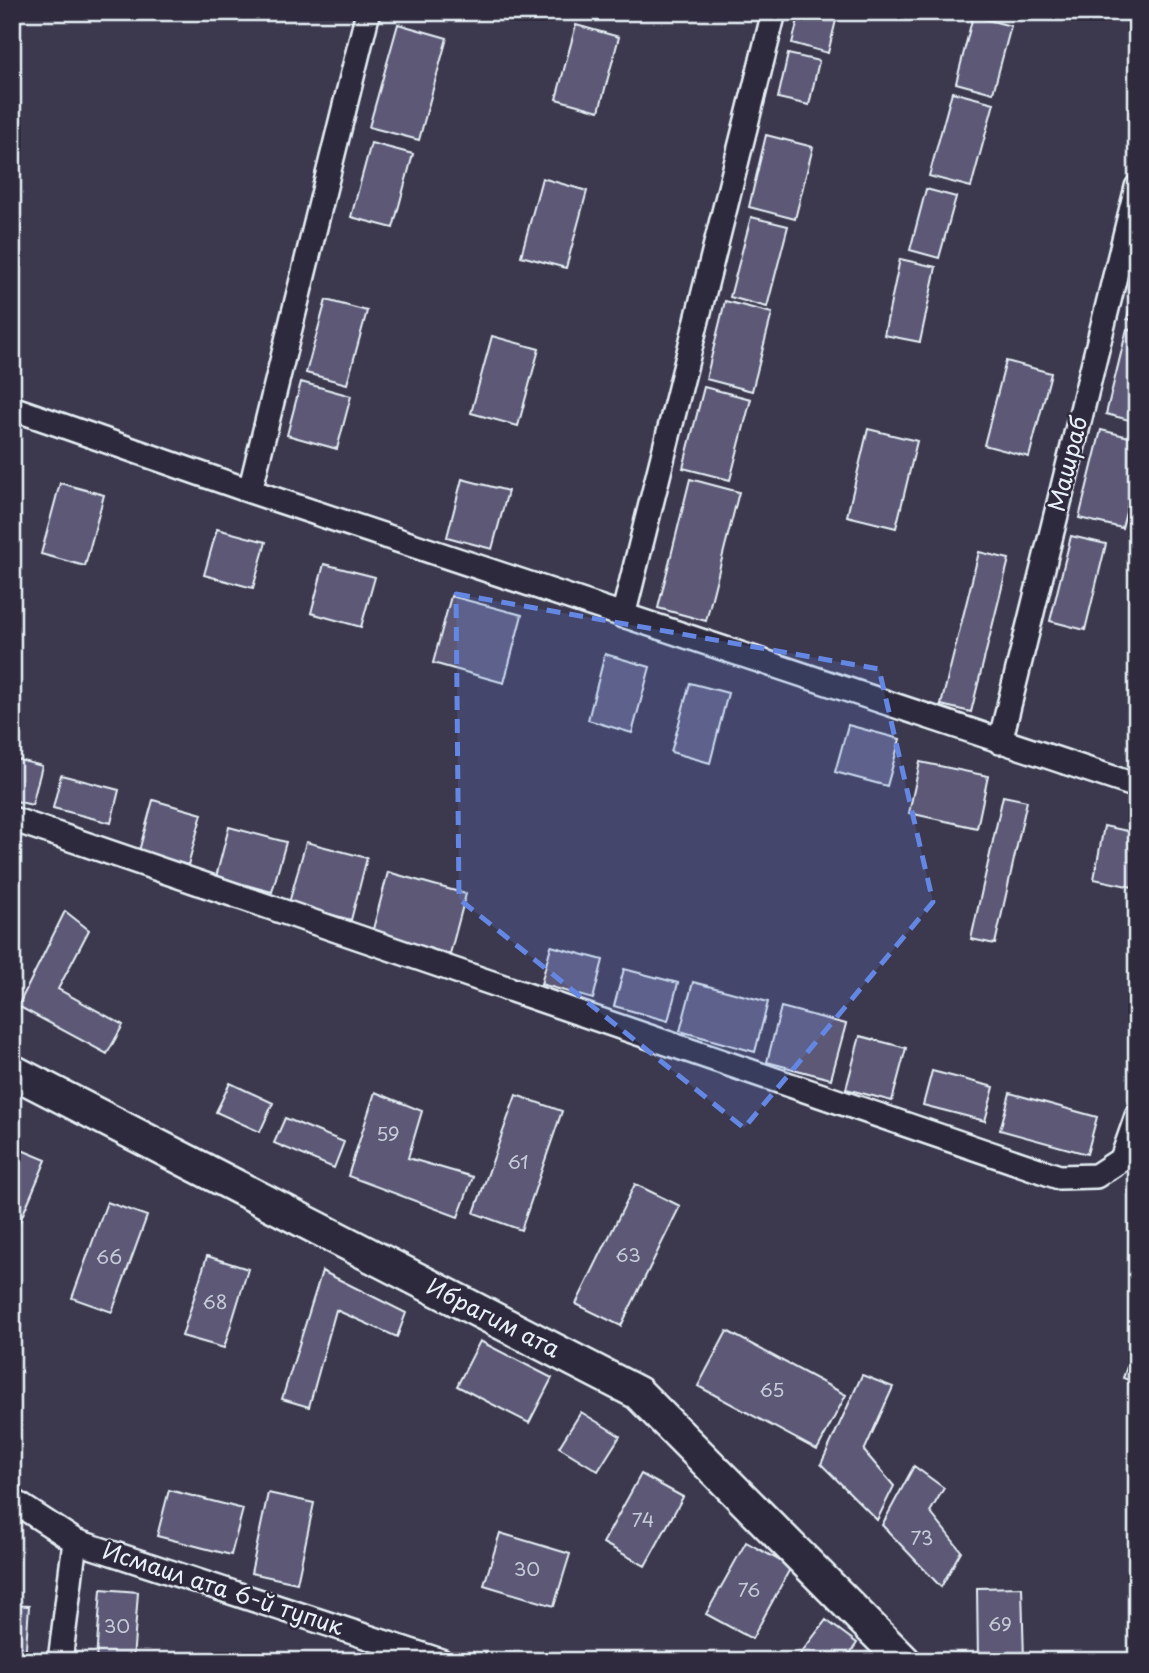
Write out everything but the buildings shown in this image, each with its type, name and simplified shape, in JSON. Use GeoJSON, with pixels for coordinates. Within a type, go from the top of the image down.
{"type":"FeatureCollection","features":[{"type":"Feature","properties":{"kind":"street"},"geometry":{"type":"LineString","coordinates":[[250,491],[368,12]]}},
{"type":"Feature","properties":{"kind":"street"},"geometry":{"type":"LineString","coordinates":[[623,616],[774,12]]}},
{"type":"Feature","properties":{"kind":"street","name":"Машраб"},"geometry":{"type":"LineString","coordinates":[[1000,742],[1137,187]]}},
{"type":"Feature","properties":{"kind":"street"},"geometry":{"type":"LineString","coordinates":[[12,408],[250,491],[1137,786]]}},
{"type":"Feature","properties":{"kind":"street"},"geometry":{"type":"LineString","coordinates":[[12,819],[1059,1177],[1096,1176],[1122,1159],[1137,1116]]}},
{"type":"Feature","properties":{"kind":"street","name":"Ибрагим ата"},"geometry":{"type":"LineString","coordinates":[[12,1071],[638,1393],[904,1661]]}},
{"type":"Feature","properties":{"kind":"street","name":"Исмаил ата 6-й тупик"},"geometry":{"type":"LineString","coordinates":[[12,1500],[75,1541],[442,1661]]}},
{"type":"Feature","properties":{"kind":"street"},"geometry":{"type":"LineString","coordinates":[[60,1661],[75,1541]]}},
{"type":"Feature","properties":{"kind":"highlighted area"},"geometry":{"type":"Polygon","coordinates":[[[456,594],[879,669],[933,902],[744,1128],[459,899],[456,594]]]}}]}
